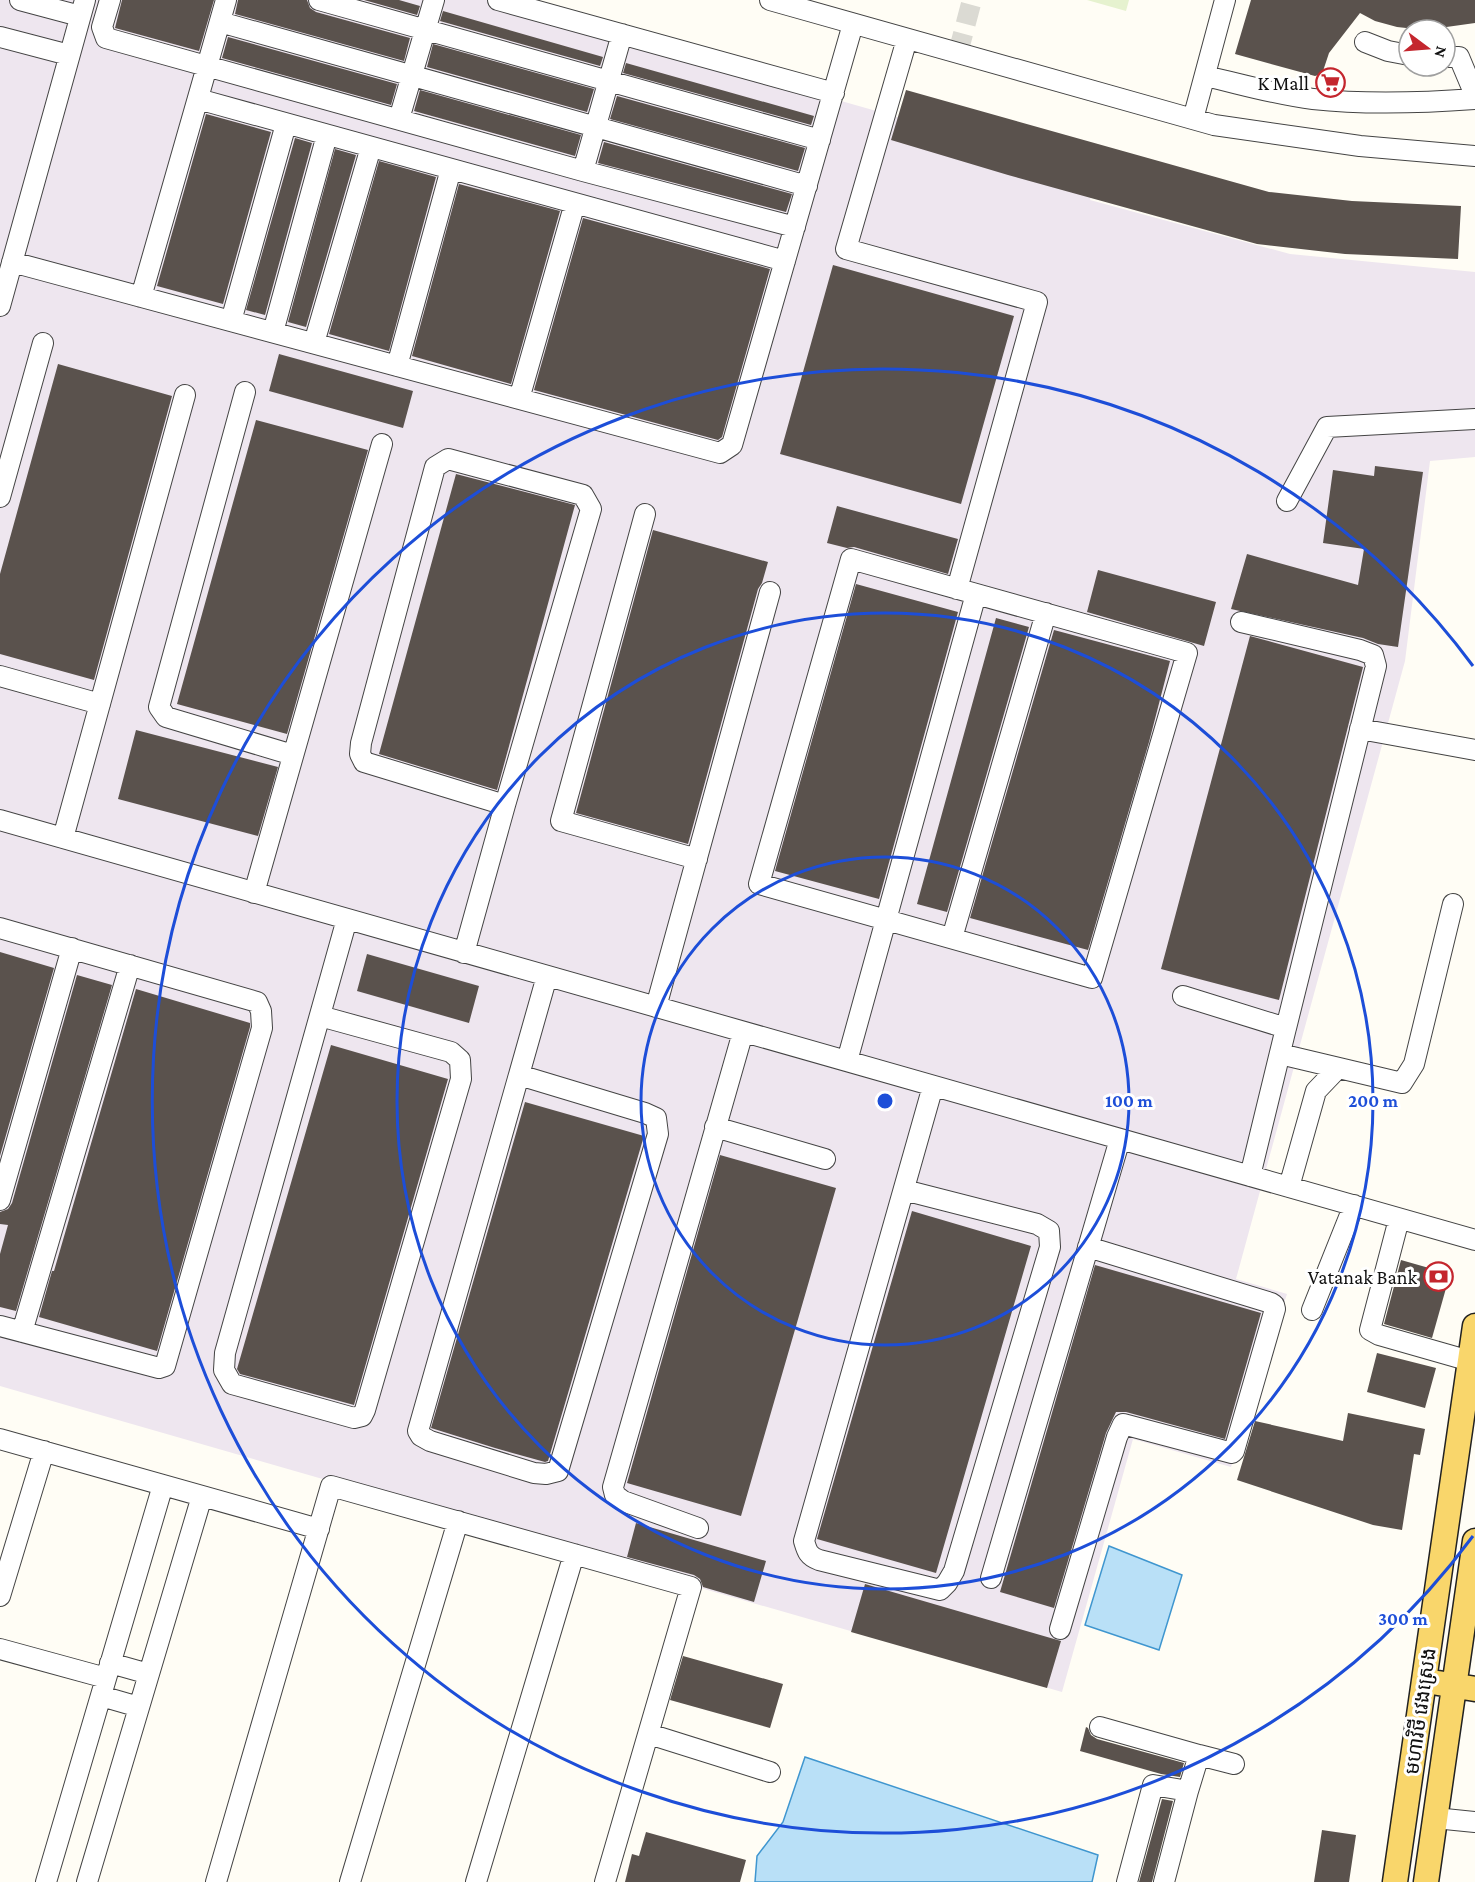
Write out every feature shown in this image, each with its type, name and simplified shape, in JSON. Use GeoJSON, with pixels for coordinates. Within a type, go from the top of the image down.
{"type":"FeatureCollection","features":[{"type":"Feature","properties":{"kind":"main road","name":"មហាវិថី វេងស្រេង"},"geometry":{"type":"LineString","coordinates":[[1395,1882],[1475,1326]]}},
{"type":"Feature","properties":{"kind":"main road","name":"មហាវិថី វេងស្រេង"},"geometry":{"type":"LineString","coordinates":[[1426,1882],[1436,1818],[1465,1687],[1475,1541]]}},
{"type":"Feature","properties":{"kind":"main road"},"geometry":{"type":"LineString","coordinates":[[1429,1650],[1467,1657]]}},
{"type":"Feature","properties":{"kind":"main road"},"geometry":{"type":"LineString","coordinates":[[1424,1681],[1465,1687]]}},
{"type":"Feature","properties":{"kind":"street"},"geometry":{"type":"LineString","coordinates":[[0,306],[82,8],[20,0]]}},
{"type":"Feature","properties":{"kind":"street"},"geometry":{"type":"LineString","coordinates":[[110,0],[102,27],[106,38],[583,171],[795,227]]}},
{"type":"Feature","properties":{"kind":"street"},"geometry":{"type":"LineString","coordinates":[[141,297],[226,0]]}},
{"type":"Feature","properties":{"kind":"street"},"geometry":{"type":"LineString","coordinates":[[319,0],[820,140]]}},
{"type":"Feature","properties":{"kind":"street"},"geometry":{"type":"LineString","coordinates":[[399,119],[434,0]]}},
{"type":"Feature","properties":{"kind":"street"},"geometry":{"type":"LineString","coordinates":[[498,0],[834,93]]}},
{"type":"Feature","properties":{"kind":"street"},"geometry":{"type":"LineString","coordinates":[[770,0],[799,4],[853,24],[1214,125],[1360,146],[1475,156]]}},
{"type":"Feature","properties":{"kind":"street"},"geometry":{"type":"LineString","coordinates":[[1193,119],[1225,0]]}},
{"type":"Feature","properties":{"kind":"street"},"geometry":{"type":"LineString","coordinates":[[220,22],[807,186]]}},
{"type":"Feature","properties":{"kind":"street"},"geometry":{"type":"LineString","coordinates":[[12,262],[720,453],[732,446],[853,24]]}},
{"type":"Feature","properties":{"kind":"street"},"geometry":{"type":"LineString","coordinates":[[583,171],[622,34]]}},
{"type":"Feature","properties":{"kind":"street"},"geometry":{"type":"LineString","coordinates":[[0,37],[69,56]]}},
{"type":"Feature","properties":{"kind":"street"},"geometry":{"type":"LineString","coordinates":[[847,1061],[887,920],[1037,302],[846,249],[907,39]]}},
{"type":"Feature","properties":{"kind":"street"},"geometry":{"type":"LineString","coordinates":[[1365,42],[1397,53]]}},
{"type":"Feature","properties":{"kind":"street"},"geometry":{"type":"LineString","coordinates":[[1205,76],[1271,92],[1313,99],[1411,104],[1475,97],[1459,57],[1457,57]]}},
{"type":"Feature","properties":{"kind":"street"},"geometry":{"type":"LineString","coordinates":[[198,99],[785,261]]}},
{"type":"Feature","properties":{"kind":"street"},"geometry":{"type":"LineString","coordinates":[[231,321],[286,124]]}},
{"type":"Feature","properties":{"kind":"street"},"geometry":{"type":"LineString","coordinates":[[273,332],[327,135]]}},
{"type":"Feature","properties":{"kind":"street"},"geometry":{"type":"LineString","coordinates":[[315,343],[371,147]]}},
{"type":"Feature","properties":{"kind":"street"},"geometry":{"type":"LineString","coordinates":[[397,366],[451,169]]}},
{"type":"Feature","properties":{"kind":"street"},"geometry":{"type":"LineString","coordinates":[[519,399],[575,203]]}},
{"type":"Feature","properties":{"kind":"street"},"geometry":{"type":"LineString","coordinates":[[0,497],[43,343]]}},
{"type":"Feature","properties":{"kind":"street"},"geometry":{"type":"LineString","coordinates":[[245,392],[159,707],[166,717],[293,755]]}},
{"type":"Feature","properties":{"kind":"street"},"geometry":{"type":"LineString","coordinates":[[63,838],[186,395]]}},
{"type":"Feature","properties":{"kind":"street"},"geometry":{"type":"LineString","coordinates":[[1287,501],[1327,427],[1475,419]]}},
{"type":"Feature","properties":{"kind":"street"},"geometry":{"type":"LineString","coordinates":[[254,892],[382,444]]}},
{"type":"Feature","properties":{"kind":"street"},"geometry":{"type":"LineString","coordinates":[[464,952],[591,509],[583,495],[448,459],[435,467],[361,743],[360,754],[364,762],[505,806]]}},
{"type":"Feature","properties":{"kind":"street"},"geometry":{"type":"LineString","coordinates":[[645,514],[561,821],[697,859]]}},
{"type":"Feature","properties":{"kind":"street"},"geometry":{"type":"LineString","coordinates":[[851,559],[967,591],[1187,653],[1092,978],[759,884],[851,559]]}},
{"type":"Feature","properties":{"kind":"street"},"geometry":{"type":"LineString","coordinates":[[656,1007],[770,592]]}},
{"type":"Feature","properties":{"kind":"street"},"geometry":{"type":"LineString","coordinates":[[952,938],[1046,614]]}},
{"type":"Feature","properties":{"kind":"street"},"geometry":{"type":"LineString","coordinates":[[1241,622],[1360,650],[1373,655],[1376,666],[1250,1176]]}},
{"type":"Feature","properties":{"kind":"street"},"geometry":{"type":"LineString","coordinates":[[0,676],[100,704]]}},
{"type":"Feature","properties":{"kind":"street"},"geometry":{"type":"LineString","coordinates":[[1360,729],[1475,750]]}},
{"type":"Feature","properties":{"kind":"street"},"geometry":{"type":"LineString","coordinates":[[0,820],[1475,1240]]}},
{"type":"Feature","properties":{"kind":"street"},"geometry":{"type":"LineString","coordinates":[[1280,1054],[1402,1083],[1413,1064],[1454,904]]}},
{"type":"Feature","properties":{"kind":"street"},"geometry":{"type":"LineString","coordinates":[[320,1016],[451,1052],[460,1060],[462,1079],[365,1410],[362,1416],[354,1418],[232,1384],[224,1370],[225,1353],[347,919]]}},
{"type":"Feature","properties":{"kind":"street"},"geometry":{"type":"LineString","coordinates":[[0,928],[257,1002],[261,1011],[262,1028],[165,1366],[159,1368],[0,1326]]}},
{"type":"Feature","properties":{"kind":"street"},"geometry":{"type":"LineString","coordinates":[[0,1200],[72,948]]}},
{"type":"Feature","properties":{"kind":"street"},"geometry":{"type":"LineString","coordinates":[[21,1332],[130,965]]}},
{"type":"Feature","properties":{"kind":"street"},"geometry":{"type":"LineString","coordinates":[[519,1075],[645,1113],[656,1118],[658,1134],[558,1471],[546,1474],[534,1473],[430,1441],[421,1436],[418,1431],[547,976]]}},
{"type":"Feature","properties":{"kind":"street"},"geometry":{"type":"LineString","coordinates":[[1183,996],[1286,1028]]}},
{"type":"Feature","properties":{"kind":"street"},"geometry":{"type":"LineString","coordinates":[[698,1528],[622,1500],[615,1495],[613,1487],[743,1032]]}},
{"type":"Feature","properties":{"kind":"street"},"geometry":{"type":"LineString","coordinates":[[1289,1187],[1316,1091],[1338,1068]]}},
{"type":"Feature","properties":{"kind":"street"},"geometry":{"type":"LineString","coordinates":[[904,1190],[1037,1224],[1049,1231],[1050,1247],[954,1571],[940,1590],[819,1560],[811,1557],[807,1552],[804,1541],[933,1086]]}},
{"type":"Feature","properties":{"kind":"street"},"geometry":{"type":"LineString","coordinates":[[715,1127],[825,1159]]}},
{"type":"Feature","properties":{"kind":"street"},"geometry":{"type":"LineString","coordinates":[[991,1578],[1120,1139]]}},
{"type":"Feature","properties":{"kind":"street"},"geometry":{"type":"LineString","coordinates":[[1312,1310],[1354,1205]]}},
{"type":"Feature","properties":{"kind":"street"},"geometry":{"type":"LineString","coordinates":[[1400,1218],[1370,1330],[1378,1335],[1470,1361]]}},
{"type":"Feature","properties":{"kind":"street"},"geometry":{"type":"LineString","coordinates":[[1060,1629],[1117,1437],[1124,1424],[1232,1453],[1275,1309],[1271,1303],[1088,1247]]}},
{"type":"Feature","properties":{"kind":"street"},"geometry":{"type":"LineString","coordinates":[[0,1438],[319,1529]]}},
{"type":"Feature","properties":{"kind":"street"},"geometry":{"type":"LineString","coordinates":[[0,1596],[44,1451]]}},
{"type":"Feature","properties":{"kind":"street"},"geometry":{"type":"LineString","coordinates":[[46,1882],[163,1485]]}},
{"type":"Feature","properties":{"kind":"street"},"geometry":{"type":"LineString","coordinates":[[216,1882],[331,1486],[691,1587],[605,1882]]}},
{"type":"Feature","properties":{"kind":"street"},"geometry":{"type":"LineString","coordinates":[[87,1882],[202,1496]]}},
{"type":"Feature","properties":{"kind":"street"},"geometry":{"type":"LineString","coordinates":[[350,1882],[458,1521]]}},
{"type":"Feature","properties":{"kind":"street"},"geometry":{"type":"LineString","coordinates":[[476,1882],[574,1554]]}},
{"type":"Feature","properties":{"kind":"street"},"geometry":{"type":"LineString","coordinates":[[0,1649],[106,1679],[149,1674]]}},
{"type":"Feature","properties":{"kind":"street"},"geometry":{"type":"LineString","coordinates":[[106,1679],[139,1707]]}},
{"type":"Feature","properties":{"kind":"street"},"geometry":{"type":"LineString","coordinates":[[1100,1727],[1234,1764]]}},
{"type":"Feature","properties":{"kind":"street"},"geometry":{"type":"LineString","coordinates":[[649,1734],[770,1772]]}},
{"type":"Feature","properties":{"kind":"street"},"geometry":{"type":"LineString","coordinates":[[1164,1882],[1199,1755]]}},
{"type":"Feature","properties":{"kind":"street"},"geometry":{"type":"LineString","coordinates":[[1127,1882],[1153,1785],[1188,1791]]}},
{"type":"Feature","properties":{"kind":"street"},"geometry":{"type":"LineString","coordinates":[[1436,1818],[1475,1822]]}},
{"type":"Feature","properties":{"kind":"shaded area"},"geometry":{"type":"Polygon","coordinates":[[[0,0],[486,0],[1098,174],[1090,200],[1290,254],[1475,272],[1475,457],[1430,461],[1405,661],[1236,1279],[1287,1294],[1231,1467],[1133,1439],[1062,1692],[0,1386],[0,0]]]}},
{"type":"Feature","properties":{"kind":"green space"},"geometry":{"type":"Polygon","coordinates":[[[1087,0],[1129,0],[1126,11],[1087,0]]]}},
{"type":"Feature","properties":{"kind":"water"},"geometry":{"type":"Polygon","coordinates":[[[1109,1546],[1182,1575],[1159,1650],[1085,1625],[1109,1546]]]}},
{"type":"Feature","properties":{"kind":"water"},"geometry":{"type":"Polygon","coordinates":[[[805,1757],[1098,1855],[1092,1882],[755,1882],[757,1856],[783,1822],[805,1757]]]}},
{"type":"Feature","properties":{"kind":"building"},"geometry":{"type":"Polygon","coordinates":[[[122,0],[214,0],[199,51],[115,28],[122,0]]]}},
{"type":"Feature","properties":{"kind":"building"},"geometry":{"type":"Polygon","coordinates":[[[238,0],[307,0],[310,8],[316,12],[410,38],[404,61],[235,14],[238,0]]]}},
{"type":"Feature","properties":{"kind":"building"},"geometry":{"type":"Polygon","coordinates":[[[364,0],[399,0],[420,6],[417,15],[364,0]]]}},
{"type":"Feature","properties":{"kind":"building"},"geometry":{"type":"Polygon","coordinates":[[[1251,0],[1475,0],[1475,23],[1457,26],[1457,18],[1397,18],[1397,27],[1375,21],[1360,13],[1329,53],[1322,74],[1315,76],[1235,54],[1251,0]]]}},
{"type":"Feature","properties":{"kind":"building"},"geometry":{"type":"Polygon","coordinates":[[[443,11],[603,57],[600,66],[440,21],[443,11]]]}},
{"type":"Feature","properties":{"kind":"building"},"geometry":{"type":"Polygon","coordinates":[[[228,37],[397,84],[391,105],[222,58],[228,37]]]}},
{"type":"Feature","properties":{"kind":"building"},"geometry":{"type":"Polygon","coordinates":[[[433,44],[594,89],[587,112],[427,67],[433,44]]]}},
{"type":"Feature","properties":{"kind":"building"},"geometry":{"type":"Polygon","coordinates":[[[626,63],[814,116],[811,125],[623,73],[626,63]]]}},
{"type":"Feature","properties":{"kind":"building"},"geometry":{"type":"Polygon","coordinates":[[[420,90],[581,135],[575,156],[414,111],[420,90]]]}},
{"type":"Feature","properties":{"kind":"building"},"geometry":{"type":"Polygon","coordinates":[[[906,90],[1269,192],[1352,201],[1461,206],[1458,259],[1345,254],[1257,244],[891,140],[906,90]]]}},
{"type":"Feature","properties":{"kind":"building"},"geometry":{"type":"Polygon","coordinates":[[[617,96],[805,148],[798,171],[610,119],[617,96]]]}},
{"type":"Feature","properties":{"kind":"building"},"geometry":{"type":"Polygon","coordinates":[[[206,114],[271,132],[223,304],[157,286],[206,114]]]}},
{"type":"Feature","properties":{"kind":"building"},"geometry":{"type":"Polygon","coordinates":[[[295,138],[312,143],[265,315],[246,310],[295,138]]]}},
{"type":"Feature","properties":{"kind":"building"},"geometry":{"type":"Polygon","coordinates":[[[604,142],[792,194],[786,212],[598,163],[604,142]]]}},
{"type":"Feature","properties":{"kind":"building"},"geometry":{"type":"Polygon","coordinates":[[[335,149],[356,155],[306,327],[288,322],[335,149]]]}},
{"type":"Feature","properties":{"kind":"building"},"geometry":{"type":"Polygon","coordinates":[[[379,161],[436,177],[389,351],[329,334],[379,161]]]}},
{"type":"Feature","properties":{"kind":"building"},"geometry":{"type":"Polygon","coordinates":[[[459,184],[560,211],[511,384],[412,356],[459,184]]]}},
{"type":"Feature","properties":{"kind":"building"},"geometry":{"type":"Polygon","coordinates":[[[583,218],[770,269],[722,437],[718,440],[534,390],[583,218]]]}},
{"type":"Feature","properties":{"kind":"building"},"geometry":{"type":"Polygon","coordinates":[[[833,265],[1014,316],[961,504],[780,454],[833,265]]]}},
{"type":"Feature","properties":{"kind":"building"},"geometry":{"type":"Polygon","coordinates":[[[279,354],[413,391],[403,428],[269,391],[279,354]]]}},
{"type":"Feature","properties":{"kind":"building"},"geometry":{"type":"Polygon","coordinates":[[[58,364],[172,396],[94,680],[0,654],[0,574],[58,364]]]}},
{"type":"Feature","properties":{"kind":"building"},"geometry":{"type":"Polygon","coordinates":[[[256,420],[368,450],[287,734],[177,704],[256,420]]]}},
{"type":"Feature","properties":{"kind":"building"},"geometry":{"type":"Polygon","coordinates":[[[1375,466],[1423,472],[1398,647],[1231,609],[1247,554],[1358,585],[1364,549],[1323,543],[1333,470],[1374,476],[1375,466]]]}},
{"type":"Feature","properties":{"kind":"building"},"geometry":{"type":"Polygon","coordinates":[[[456,474],[575,505],[497,790],[379,754],[456,474]]]}},
{"type":"Feature","properties":{"kind":"building"},"geometry":{"type":"Polygon","coordinates":[[[837,506],[958,539],[948,574],[854,547],[847,548],[827,543],[837,506]]]}},
{"type":"Feature","properties":{"kind":"building"},"geometry":{"type":"Polygon","coordinates":[[[653,530],[768,562],[758,589],[688,844],[576,813],[653,530]]]}},
{"type":"Feature","properties":{"kind":"building"},"geometry":{"type":"Polygon","coordinates":[[[1098,570],[1216,602],[1204,646],[1087,612],[1098,570]]]}},
{"type":"Feature","properties":{"kind":"building"},"geometry":{"type":"Polygon","coordinates":[[[856,584],[958,612],[879,899],[775,871],[856,584]]]}},
{"type":"Feature","properties":{"kind":"building"},"geometry":{"type":"Polygon","coordinates":[[[996,618],[1029,627],[947,912],[917,904],[996,618]]]}},
{"type":"Feature","properties":{"kind":"building"},"geometry":{"type":"Polygon","coordinates":[[[1054,630],[1170,661],[1149,742],[1088,950],[970,918],[1054,630]]]}},
{"type":"Feature","properties":{"kind":"building"},"geometry":{"type":"Polygon","coordinates":[[[1250,636],[1363,667],[1279,1000],[1161,969],[1250,636]]]}},
{"type":"Feature","properties":{"kind":"building"},"geometry":{"type":"Polygon","coordinates":[[[136,730],[278,767],[258,836],[118,799],[136,730]]]}},
{"type":"Feature","properties":{"kind":"building"},"geometry":{"type":"Polygon","coordinates":[[[0,952],[54,968],[0,1156],[0,952]]]}},
{"type":"Feature","properties":{"kind":"building"},"geometry":{"type":"Polygon","coordinates":[[[367,954],[479,986],[469,1023],[357,991],[367,954]]]}},
{"type":"Feature","properties":{"kind":"building"},"geometry":{"type":"Polygon","coordinates":[[[77,975],[112,985],[16,1311],[0,1307],[0,1254],[8,1225],[0,1224],[0,1212],[8,1209],[12,1203],[77,975]]]}},
{"type":"Feature","properties":{"kind":"building"},"geometry":{"type":"Polygon","coordinates":[[[136,989],[250,1023],[157,1351],[39,1317],[136,989]]]}},
{"type":"Feature","properties":{"kind":"building"},"geometry":{"type":"Polygon","coordinates":[[[331,1045],[448,1079],[354,1405],[240,1374],[237,1369],[331,1045]]]}},
{"type":"Feature","properties":{"kind":"building"},"geometry":{"type":"Polygon","coordinates":[[[525,1102],[644,1136],[548,1461],[545,1462],[431,1428],[525,1102]]]}},
{"type":"Feature","properties":{"kind":"building"},"geometry":{"type":"Polygon","coordinates":[[[720,1155],[836,1188],[741,1516],[627,1483],[720,1155]]]}},
{"type":"Feature","properties":{"kind":"building"},"geometry":{"type":"Polygon","coordinates":[[[912,1211],[1031,1246],[936,1573],[817,1539],[912,1211]]]}},
{"type":"Feature","properties":{"kind":"building"},"geometry":{"type":"Polygon","coordinates":[[[1401,1260],[1450,1274],[1432,1338],[1384,1324],[1401,1260]]]}},
{"type":"Feature","properties":{"kind":"building"},"geometry":{"type":"Polygon","coordinates":[[[1095,1265],[1261,1313],[1225,1439],[1126,1412],[1116,1412],[1106,1433],[1054,1608],[1000,1592],[1095,1265]]]}},
{"type":"Feature","properties":{"kind":"building"},"geometry":{"type":"Polygon","coordinates":[[[1377,1353],[1436,1368],[1425,1408],[1367,1392],[1377,1353]]]}},
{"type":"Feature","properties":{"kind":"building"},"geometry":{"type":"Polygon","coordinates":[[[1348,1413],[1425,1429],[1420,1455],[1414,1454],[1402,1530],[1373,1525],[1237,1480],[1255,1421],[1343,1441],[1348,1413]]]}},
{"type":"Feature","properties":{"kind":"building"},"geometry":{"type":"Polygon","coordinates":[[[636,1523],[766,1561],[754,1602],[703,1587],[700,1579],[694,1575],[627,1557],[636,1523]]]}},
{"type":"Feature","properties":{"kind":"building"},"geometry":{"type":"Polygon","coordinates":[[[865,1584],[1061,1641],[1047,1688],[851,1632],[865,1584]]]}},
{"type":"Feature","properties":{"kind":"building"},"geometry":{"type":"Polygon","coordinates":[[[683,1656],[783,1684],[770,1728],[670,1700],[683,1656]]]}},
{"type":"Feature","properties":{"kind":"building"},"geometry":{"type":"Polygon","coordinates":[[[1086,1727],[1097,1739],[1184,1763],[1180,1777],[1161,1774],[1080,1751],[1086,1727]]]}},
{"type":"Feature","properties":{"kind":"building"},"geometry":{"type":"Polygon","coordinates":[[[1162,1799],[1173,1801],[1152,1882],[1139,1882],[1162,1799]]]}},
{"type":"Feature","properties":{"kind":"building"},"geometry":{"type":"Polygon","coordinates":[[[1322,1830],[1356,1835],[1349,1882],[1314,1882],[1322,1830]]]}},
{"type":"Feature","properties":{"kind":"building"},"geometry":{"type":"Polygon","coordinates":[[[646,1832],[746,1860],[740,1882],[625,1882],[632,1854],[639,1856],[646,1832]]]}},
{"type":"Feature","properties":{"kind":"tunnel"},"geometry":{"type":"LineString","coordinates":[[958,53],[972,0]]}},
{"type":"Feature","properties":{"kind":"place","name":"K Mall"},"geometry":{"type":"Point","coordinates":[1330,83]}},
{"type":"Feature","properties":{"kind":"place","name":"Vatanak Bank"},"geometry":{"type":"Point","coordinates":[1438,1277]}}]}
